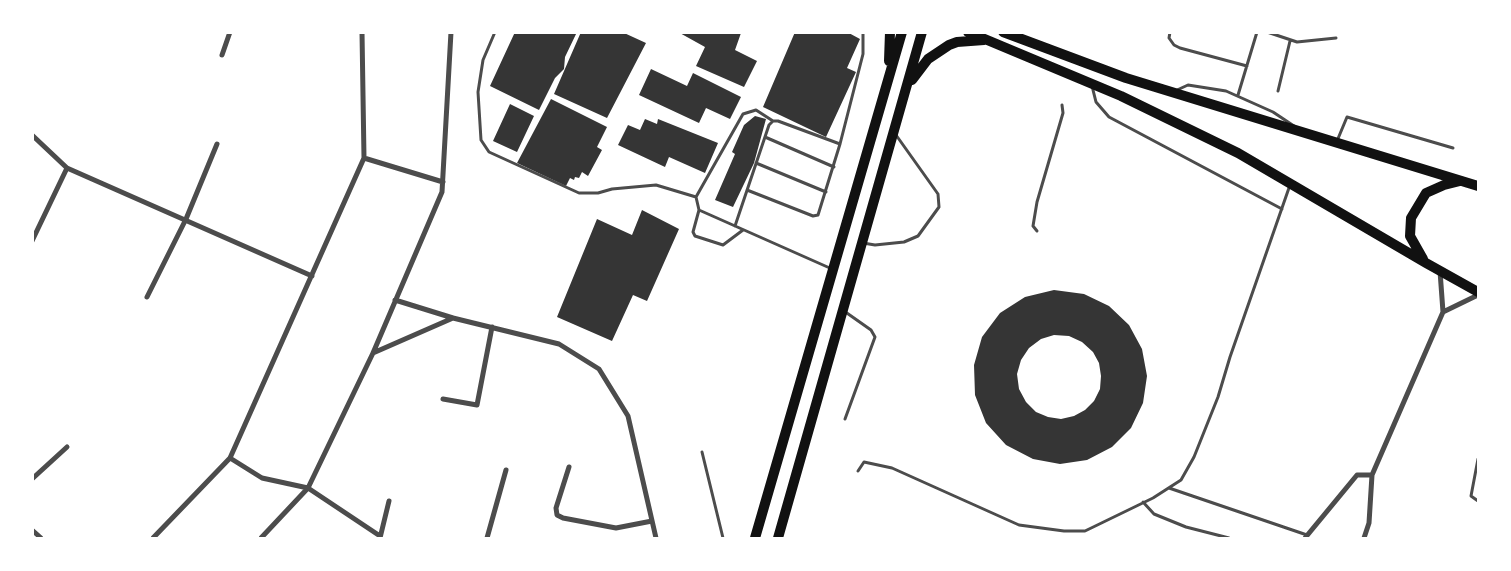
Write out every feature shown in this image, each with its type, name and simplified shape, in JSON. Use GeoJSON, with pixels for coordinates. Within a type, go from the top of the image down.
{"type":"FeatureCollection","features":[{"type":"Feature","properties":{"kind":"highway"},"geometry":{"type":"LineString","coordinates":[[888,81],[890,32]]}},
{"type":"Feature","properties":{"kind":"highway"},"geometry":{"type":"LineString","coordinates":[[755,538],[902,32]]}},
{"type":"Feature","properties":{"kind":"highway"},"geometry":{"type":"LineString","coordinates":[[778,538],[922,32]]}},
{"type":"Feature","properties":{"kind":"highway"},"geometry":{"type":"LineString","coordinates":[[968,32],[1091,83],[1238,153],[1478,293]]}},
{"type":"Feature","properties":{"kind":"highway"},"geometry":{"type":"LineString","coordinates":[[1003,32],[1126,78],[1478,186]]}},
{"type":"Feature","properties":{"kind":"highway"},"geometry":{"type":"LineString","coordinates":[[906,90],[918,71],[938,51],[957,42],[986,40]]}},
{"type":"Feature","properties":{"kind":"highway"},"geometry":{"type":"LineString","coordinates":[[1426,263],[1415,248],[1410,236],[1411,218],[1426,194],[1439,187],[1461,180]]}},
{"type":"Feature","properties":{"kind":"street"},"geometry":{"type":"LineString","coordinates":[[222,55],[230,32]]}},
{"type":"Feature","properties":{"kind":"street"},"geometry":{"type":"LineString","coordinates":[[153,538],[230,458],[364,158],[362,32]]}},
{"type":"Feature","properties":{"kind":"street"},"geometry":{"type":"LineString","coordinates":[[261,538],[308,488],[373,353],[442,192],[451,32]]}},
{"type":"Feature","properties":{"kind":"street"},"geometry":{"type":"LineString","coordinates":[[32,135],[67,168],[312,276]]}},
{"type":"Feature","properties":{"kind":"street"},"geometry":{"type":"LineString","coordinates":[[147,297],[186,219],[217,144]]}},
{"type":"Feature","properties":{"kind":"street"},"geometry":{"type":"LineString","coordinates":[[364,158],[443,182]]}},
{"type":"Feature","properties":{"kind":"street"},"geometry":{"type":"LineString","coordinates":[[32,241],[67,168]]}},
{"type":"Feature","properties":{"kind":"street"},"geometry":{"type":"LineString","coordinates":[[1364,538],[1369,523],[1372,476],[1443,312],[1440,271]]}},
{"type":"Feature","properties":{"kind":"street"},"geometry":{"type":"LineString","coordinates":[[1443,312],[1478,293]]}},
{"type":"Feature","properties":{"kind":"street"},"geometry":{"type":"LineString","coordinates":[[395,300],[453,318],[559,344],[599,369],[628,416],[656,538]]}},
{"type":"Feature","properties":{"kind":"street"},"geometry":{"type":"LineString","coordinates":[[373,353],[453,318]]}},
{"type":"Feature","properties":{"kind":"street"},"geometry":{"type":"LineString","coordinates":[[443,399],[477,405],[492,328]]}},
{"type":"Feature","properties":{"kind":"street"},"geometry":{"type":"LineString","coordinates":[[32,479],[67,447]]}},
{"type":"Feature","properties":{"kind":"street"},"geometry":{"type":"LineString","coordinates":[[230,458],[262,478],[308,488],[380,537],[390,501]]}},
{"type":"Feature","properties":{"kind":"street"},"geometry":{"type":"LineString","coordinates":[[569,468],[556,508],[557,514],[562,518],[616,528],[652,521]]}},
{"type":"Feature","properties":{"kind":"street"},"geometry":{"type":"LineString","coordinates":[[487,538],[506,470]]}},
{"type":"Feature","properties":{"kind":"street"},"geometry":{"type":"LineString","coordinates":[[1306,537],[1358,476],[1372,476]]}},
{"type":"Feature","properties":{"kind":"street"},"geometry":{"type":"LineString","coordinates":[[32,530],[41,538]]}},
{"type":"Feature","properties":{"kind":"lane"},"geometry":{"type":"LineString","coordinates":[[495,32],[483,60],[478,92],[481,140],[489,152],[579,193],[598,193],[612,189],[656,185],[696,197]]}},
{"type":"Feature","properties":{"kind":"lane"},"geometry":{"type":"LineString","coordinates":[[747,190],[813,216],[818,215],[834,167],[863,54],[863,32]]}},
{"type":"Feature","properties":{"kind":"lane"},"geometry":{"type":"LineString","coordinates":[[1170,32],[1169,38],[1174,45],[1180,48],[1247,66]]}},
{"type":"Feature","properties":{"kind":"lane"},"geometry":{"type":"LineString","coordinates":[[1238,95],[1258,32]]}},
{"type":"Feature","properties":{"kind":"lane"},"geometry":{"type":"LineString","coordinates":[[1267,32],[1290,41],[1304,43],[1336,38]]}},
{"type":"Feature","properties":{"kind":"lane"},"geometry":{"type":"LineString","coordinates":[[1278,90],[1290,41]]}},
{"type":"Feature","properties":{"kind":"lane"},"geometry":{"type":"LineString","coordinates":[[1091,83],[1096,102],[1109,117],[1282,210]]}},
{"type":"Feature","properties":{"kind":"lane"},"geometry":{"type":"LineString","coordinates":[[1174,93],[1188,84],[1238,95],[1287,119],[1298,130]]}},
{"type":"Feature","properties":{"kind":"lane"},"geometry":{"type":"LineString","coordinates":[[1037,231],[1034,226],[1037,202],[1063,114],[1062,105]]}},
{"type":"Feature","properties":{"kind":"lane"},"geometry":{"type":"LineString","coordinates":[[743,230],[723,245],[695,236],[693,232],[699,210],[696,197],[743,114],[756,110],[773,121],[778,121],[840,144]]}},
{"type":"Feature","properties":{"kind":"lane"},"geometry":{"type":"LineString","coordinates":[[1337,142],[1347,117],[1453,148]]}},
{"type":"Feature","properties":{"kind":"lane"},"geometry":{"type":"LineString","coordinates":[[735,226],[769,125],[773,121]]}},
{"type":"Feature","properties":{"kind":"lane"},"geometry":{"type":"LineString","coordinates":[[862,243],[875,245],[904,242],[918,236],[939,207],[938,194],[894,132]]}},
{"type":"Feature","properties":{"kind":"lane"},"geometry":{"type":"LineString","coordinates":[[765,137],[834,167]]}},
{"type":"Feature","properties":{"kind":"lane"},"geometry":{"type":"LineString","coordinates":[[756,163],[826,192]]}},
{"type":"Feature","properties":{"kind":"lane"},"geometry":{"type":"LineString","coordinates":[[858,471],[864,462],[892,468],[1019,525],[1041,530],[1085,531],[1143,502],[1181,480],[1194,457],[1218,397],[1230,357],[1291,184]]}},
{"type":"Feature","properties":{"kind":"lane"},"geometry":{"type":"LineString","coordinates":[[699,210],[833,269]]}},
{"type":"Feature","properties":{"kind":"lane"},"geometry":{"type":"LineString","coordinates":[[843,310],[871,330],[875,337],[845,419]]}},
{"type":"Feature","properties":{"kind":"lane"},"geometry":{"type":"LineString","coordinates":[[702,452],[723,538]]}},
{"type":"Feature","properties":{"kind":"lane"},"geometry":{"type":"LineString","coordinates":[[1478,459],[1471,496],[1478,501]]}},
{"type":"Feature","properties":{"kind":"lane"},"geometry":{"type":"LineString","coordinates":[[1168,488],[1306,537]]}},
{"type":"Feature","properties":{"kind":"lane"},"geometry":{"type":"LineString","coordinates":[[1143,502],[1154,514],[1186,527],[1229,538]]}},
{"type":"Feature","properties":{"kind":"building"},"geometry":{"type":"Polygon","coordinates":[[[515,32],[577,32],[565,57],[564,69],[555,78],[539,110],[490,86],[515,32]]]}},
{"type":"Feature","properties":{"kind":"building"},"geometry":{"type":"Polygon","coordinates":[[[581,32],[622,32],[646,43],[607,118],[554,94],[581,32]]]}},
{"type":"Feature","properties":{"kind":"building"},"geometry":{"type":"Polygon","coordinates":[[[678,32],[741,33],[735,50],[757,61],[744,87],[696,66],[705,47],[678,32]]]}},
{"type":"Feature","properties":{"kind":"building"},"geometry":{"type":"Polygon","coordinates":[[[795,32],[847,32],[860,39],[847,68],[856,72],[826,137],[763,107],[795,32]]]}},
{"type":"Feature","properties":{"kind":"building"},"geometry":{"type":"Polygon","coordinates":[[[651,69],[687,86],[693,73],[741,97],[730,119],[706,108],[699,123],[639,95],[651,69]]]}},
{"type":"Feature","properties":{"kind":"building"},"geometry":{"type":"Polygon","coordinates":[[[551,99],[607,127],[597,147],[602,150],[588,176],[582,172],[579,178],[575,177],[574,180],[570,178],[566,186],[517,163],[551,99]]]}},
{"type":"Feature","properties":{"kind":"building"},"geometry":{"type":"Polygon","coordinates":[[[510,104],[534,116],[517,152],[493,141],[510,104]]]}},
{"type":"Feature","properties":{"kind":"building"},"geometry":{"type":"Polygon","coordinates":[[[755,116],[766,119],[754,163],[733,207],[715,200],[735,154],[732,152],[744,125],[755,116]]]}},
{"type":"Feature","properties":{"kind":"building"},"geometry":{"type":"Polygon","coordinates":[[[645,119],[657,124],[658,119],[718,143],[705,173],[669,157],[665,167],[618,145],[628,125],[640,130],[645,119]]]}},
{"type":"Feature","properties":{"kind":"building"},"geometry":{"type":"Polygon","coordinates":[[[642,210],[679,229],[647,301],[633,295],[612,341],[557,317],[597,219],[632,235],[642,210]]]}},
{"type":"Feature","properties":{"kind":"building"},"geometry":{"type":"Polygon","coordinates":[[[1054,290],[1084,294],[1109,306],[1129,325],[1142,349],[1147,376],[1143,403],[1131,428],[1112,447],[1087,460],[1060,464],[1033,459],[1006,445],[986,423],[975,395],[974,365],[982,337],[1000,313],[1025,297],[1054,290]],[[1054,335],[1041,339],[1029,348],[1021,360],[1017,374],[1019,389],[1026,402],[1036,412],[1048,417],[1061,419],[1074,416],[1085,410],[1094,401],[1100,389],[1099,363],[1093,352],[1082,342],[1069,336],[1054,335]]]}}]}
